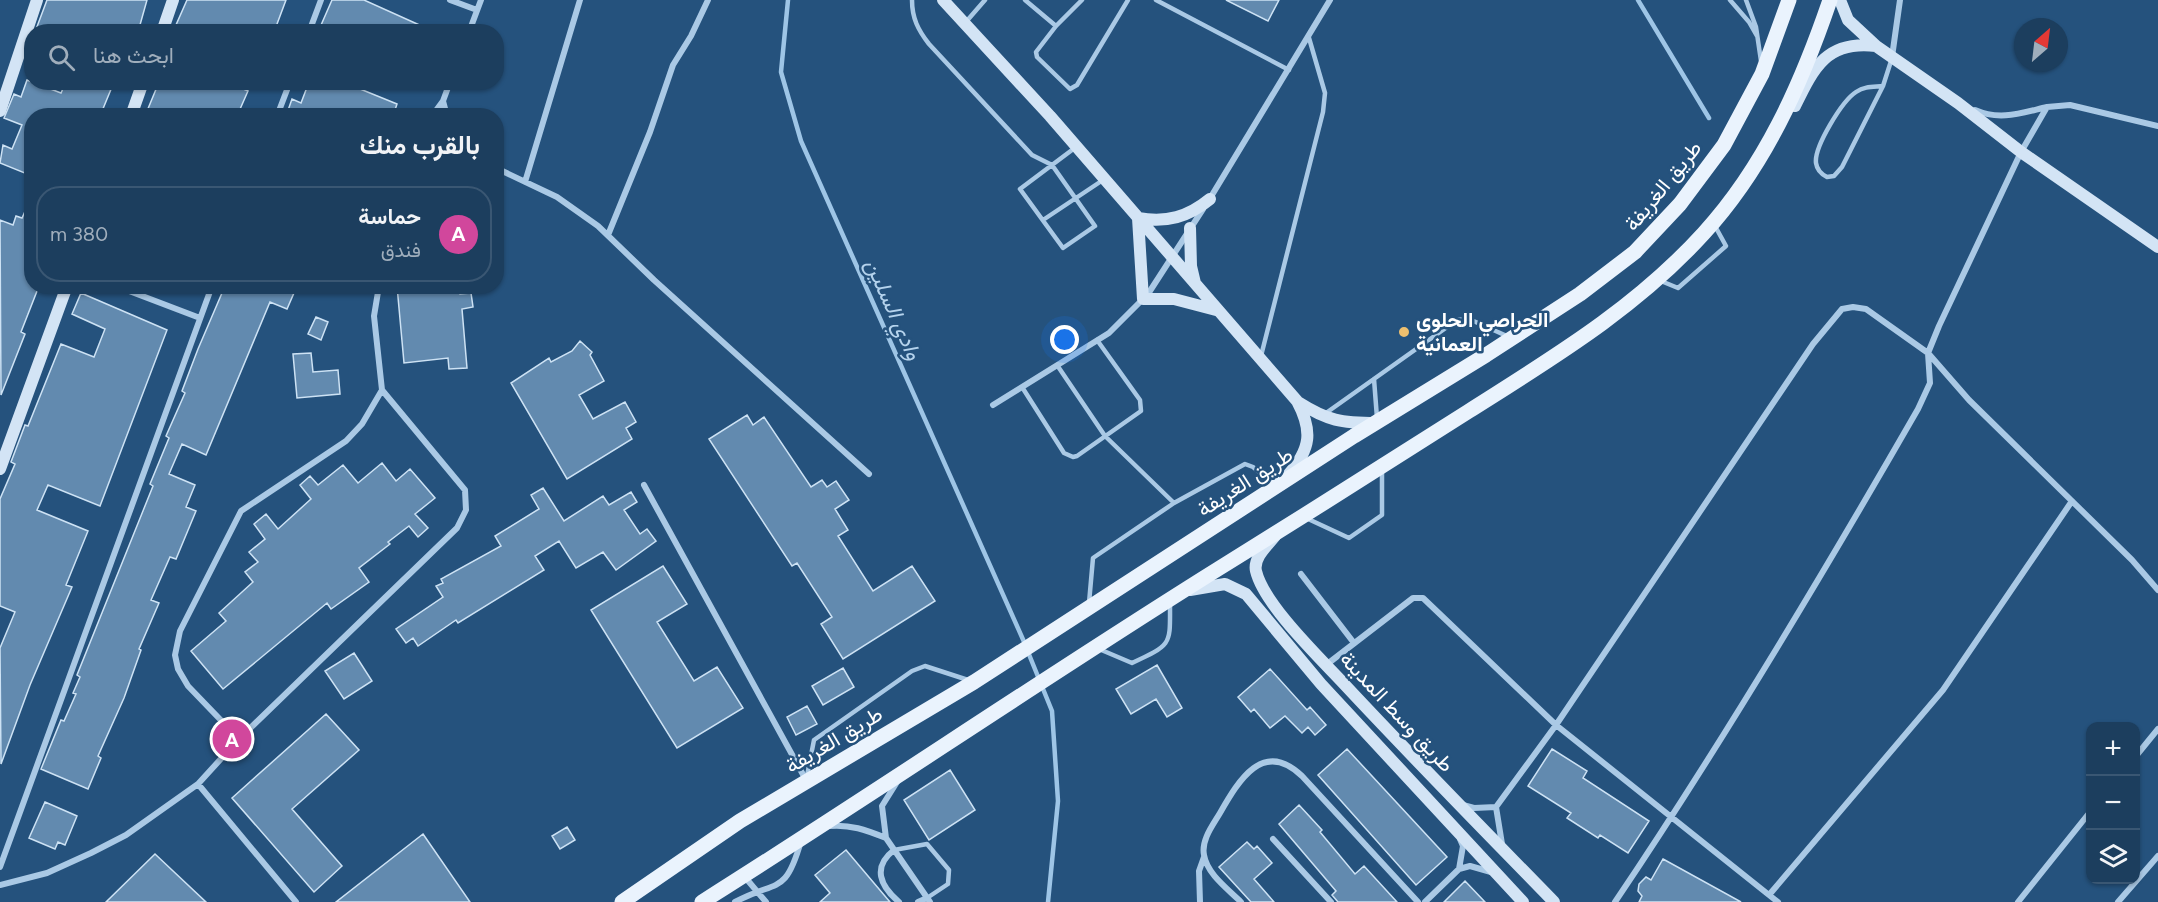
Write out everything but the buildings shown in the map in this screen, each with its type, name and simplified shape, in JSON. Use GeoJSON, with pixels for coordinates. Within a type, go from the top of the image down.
{"type":"FeatureCollection","features":[{"type":"Feature","properties":{"kind":"main road","name":"طريق الغريفة"},"geometry":{"type":"LineString","coordinates":[[622,902],[740,821],[974,682],[1277,486],[1581,294],[1635,252],[1680,204],[1724,145],[1762,74],[1789,0]]}},
{"type":"Feature","properties":{"kind":"main road"},"geometry":{"type":"LineString","coordinates":[[702,902],[1602,326],[1658,280],[1713,222],[1759,162],[1793,97],[1830,0]]}},
{"type":"Feature","properties":{"kind":"street"},"geometry":{"type":"LineString","coordinates":[[29,24],[37,0]]}},
{"type":"Feature","properties":{"kind":"street"},"geometry":{"type":"LineString","coordinates":[[165,24],[173,0]]}},
{"type":"Feature","properties":{"kind":"street"},"geometry":{"type":"LineString","coordinates":[[312,24],[321,0]]}},
{"type":"Feature","properties":{"kind":"street"},"geometry":{"type":"LineString","coordinates":[[450,0],[477,10]]}},
{"type":"Feature","properties":{"kind":"street"},"geometry":{"type":"LineString","coordinates":[[472,24],[481,0]]}},
{"type":"Feature","properties":{"kind":"street"},"geometry":{"type":"LineString","coordinates":[[525,182],[580,0]]}},
{"type":"Feature","properties":{"kind":"street"},"geometry":{"type":"LineString","coordinates":[[608,235],[650,132],[673,65],[691,36],[708,0]]}},
{"type":"Feature","properties":{"kind":"street"},"geometry":{"type":"LineString","coordinates":[[943,0],[1076,147],[1297,401],[1321,417],[1335,422],[1377,423]]}},
{"type":"Feature","properties":{"kind":"street"},"geometry":{"type":"LineString","coordinates":[[993,405],[1109,333],[1143,299],[1210,199],[1330,0]]}},
{"type":"Feature","properties":{"kind":"street"},"geometry":{"type":"LineString","coordinates":[[1840,0],[1848,20],[1876,46],[1958,103],[2021,152],[2158,247]]}},
{"type":"Feature","properties":{"kind":"street"},"geometry":{"type":"LineString","coordinates":[[1892,57],[1900,0]]}},
{"type":"Feature","properties":{"kind":"street"},"geometry":{"type":"LineString","coordinates":[[0,111],[24,39]]}},
{"type":"Feature","properties":{"kind":"street"},"geometry":{"type":"LineString","coordinates":[[1759,162],[1783,131],[1816,66],[1829,54],[1844,47],[1860,44],[1876,46]]}},
{"type":"Feature","properties":{"kind":"street"},"geometry":{"type":"LineString","coordinates":[[133,108],[140,90]]}},
{"type":"Feature","properties":{"kind":"street"},"geometry":{"type":"LineString","coordinates":[[280,108],[287,90]]}},
{"type":"Feature","properties":{"kind":"street"},"geometry":{"type":"LineString","coordinates":[[438,108],[447,90]]}},
{"type":"Feature","properties":{"kind":"street"},"geometry":{"type":"LineString","coordinates":[[443,101],[445,108]]}},
{"type":"Feature","properties":{"kind":"street"},"geometry":{"type":"LineString","coordinates":[[1958,103],[1989,116],[2009,117],[2047,107],[2070,105],[2158,126]]}},
{"type":"Feature","properties":{"kind":"street"},"geometry":{"type":"LineString","coordinates":[[1615,902],[1672,818],[1820,579],[1918,409],[1930,383],[1928,353],[2021,152],[2047,107]]}},
{"type":"Feature","properties":{"kind":"street"},"geometry":{"type":"LineString","coordinates":[[504,172],[578,210],[869,474]]}},
{"type":"Feature","properties":{"kind":"street"},"geometry":{"type":"LineString","coordinates":[[1138,218],[1169,220],[1198,209],[1210,199]]}},
{"type":"Feature","properties":{"kind":"street"},"geometry":{"type":"LineString","coordinates":[[1138,218],[1143,299]]}},
{"type":"Feature","properties":{"kind":"street"},"geometry":{"type":"LineString","coordinates":[[1191,228],[1191,266],[1196,284]]}},
{"type":"Feature","properties":{"kind":"street"},"geometry":{"type":"LineString","coordinates":[[0,469],[64,294]]}},
{"type":"Feature","properties":{"kind":"street"},"geometry":{"type":"LineString","coordinates":[[137,294],[200,318]]}},
{"type":"Feature","properties":{"kind":"street"},"geometry":{"type":"LineString","coordinates":[[0,867],[209,294]]}},
{"type":"Feature","properties":{"kind":"street"},"geometry":{"type":"LineString","coordinates":[[0,885],[47,873],[91,853],[126,835],[198,784],[238,739],[457,528],[467,503],[465,490],[382,390],[374,316],[378,294]]}},
{"type":"Feature","properties":{"kind":"street"},"geometry":{"type":"LineString","coordinates":[[1143,299],[1174,298],[1218,310]]}},
{"type":"Feature","properties":{"kind":"street"},"geometry":{"type":"LineString","coordinates":[[1504,850],[1498,834],[1496,807],[1556,725],[1829,321],[1842,309],[1853,307],[1866,309],[1928,353],[1969,400],[2132,560],[2158,590]]}},
{"type":"Feature","properties":{"kind":"street"},"geometry":{"type":"LineString","coordinates":[[238,739],[188,686],[178,669],[175,656],[180,631],[241,511],[346,441],[362,424],[382,390]]}},
{"type":"Feature","properties":{"kind":"street"},"geometry":{"type":"LineString","coordinates":[[1277,486],[1301,460],[1307,444],[1308,428],[1297,401]]}},
{"type":"Feature","properties":{"kind":"street"},"geometry":{"type":"LineString","coordinates":[[644,485],[807,780]]}},
{"type":"Feature","properties":{"kind":"street"},"geometry":{"type":"LineString","coordinates":[[1769,894],[1943,690],[2072,501]]}},
{"type":"Feature","properties":{"kind":"street","name":"طريق وسط المدينة"},"geometry":{"type":"LineString","coordinates":[[1278,533],[1256,561],[1256,570],[1264,590],[1326,665],[1455,803],[1554,902]]}},
{"type":"Feature","properties":{"kind":"street"},"geometry":{"type":"LineString","coordinates":[[1301,574],[1354,643]]}},
{"type":"Feature","properties":{"kind":"street","name":"طريق وسط المدينة"},"geometry":{"type":"LineString","coordinates":[[1177,596],[1226,584],[1246,594],[1321,684],[1523,902]]}},
{"type":"Feature","properties":{"kind":"street"},"geometry":{"type":"LineString","coordinates":[[1326,665],[1413,598],[1423,598],[1556,725],[1778,902]]}},
{"type":"Feature","properties":{"kind":"street"},"geometry":{"type":"LineString","coordinates":[[2140,751],[2158,729]]}},
{"type":"Feature","properties":{"kind":"street"},"geometry":{"type":"LineString","coordinates":[[1200,902],[1199,871],[1204,857],[1205,839],[1239,778],[1256,765],[1276,762],[1292,766],[1418,902]]}},
{"type":"Feature","properties":{"kind":"street"},"geometry":{"type":"LineString","coordinates":[[905,772],[882,807],[886,838],[929,900],[918,902]]}},
{"type":"Feature","properties":{"kind":"street"},"geometry":{"type":"LineString","coordinates":[[198,784],[296,902]]}},
{"type":"Feature","properties":{"kind":"street"},"geometry":{"type":"LineString","coordinates":[[1455,803],[1474,808],[1496,807]]}},
{"type":"Feature","properties":{"kind":"street"},"geometry":{"type":"LineString","coordinates":[[2018,902],[2086,818]]}},
{"type":"Feature","properties":{"kind":"street"},"geometry":{"type":"LineString","coordinates":[[820,827],[844,825],[886,838]]}},
{"type":"Feature","properties":{"kind":"street"},"geometry":{"type":"LineString","coordinates":[[1425,902],[1459,869],[1463,846],[1458,833]]}},
{"type":"Feature","properties":{"kind":"street"},"geometry":{"type":"LineString","coordinates":[[735,902],[751,893],[779,884],[790,873],[802,837]]}},
{"type":"Feature","properties":{"kind":"street"},"geometry":{"type":"LineString","coordinates":[[1273,839],[1331,902]]}},
{"type":"Feature","properties":{"kind":"street"},"geometry":{"type":"LineString","coordinates":[[894,850],[884,858],[881,872],[886,889],[899,902]]}},
{"type":"Feature","properties":{"kind":"street"},"geometry":{"type":"LineString","coordinates":[[2118,902],[2158,856]]}},
{"type":"Feature","properties":{"kind":"street"},"geometry":{"type":"LineString","coordinates":[[1204,857],[1212,873],[1241,902]]}},
{"type":"Feature","properties":{"kind":"street"},"geometry":{"type":"LineString","coordinates":[[1459,869],[1480,867],[1497,874]]}},
{"type":"Feature","properties":{"kind":"street"},"geometry":{"type":"LineString","coordinates":[[744,875],[766,902]]}},
{"type":"Feature","properties":{"kind":"lane"},"geometry":{"type":"LineString","coordinates":[[912,0],[912,12],[918,30],[928,44],[1032,155],[1052,165],[1095,226],[1063,248],[1020,189],[1052,165],[1076,147]]}},
{"type":"Feature","properties":{"kind":"lane"},"geometry":{"type":"LineString","coordinates":[[965,24],[985,0]]}},
{"type":"Feature","properties":{"kind":"lane"},"geometry":{"type":"LineString","coordinates":[[1025,0],[1056,26]]}},
{"type":"Feature","properties":{"kind":"lane"},"geometry":{"type":"LineString","coordinates":[[1082,0],[1056,26],[1036,55],[1066,87],[1074,88],[1128,0]]}},
{"type":"Feature","properties":{"kind":"lane"},"geometry":{"type":"LineString","coordinates":[[1156,0],[1289,70]]}},
{"type":"Feature","properties":{"kind":"lane"},"geometry":{"type":"LineString","coordinates":[[1730,0],[1749,22],[1760,42]]}},
{"type":"Feature","properties":{"kind":"lane"},"geometry":{"type":"LineString","coordinates":[[1746,0],[1760,42],[1762,74]]}},
{"type":"Feature","properties":{"kind":"lane"},"geometry":{"type":"LineString","coordinates":[[1260,358],[1323,112],[1325,93],[1309,38]]}},
{"type":"Feature","properties":{"kind":"lane"},"geometry":{"type":"LineString","coordinates":[[1883,86],[1865,87],[1849,97],[1830,126],[1817,152],[1816,164],[1819,172],[1827,177],[1834,176],[1842,167],[1883,86],[1892,57]]}},
{"type":"Feature","properties":{"kind":"lane"},"geometry":{"type":"LineString","coordinates":[[1043,220],[1104,180]]}},
{"type":"Feature","properties":{"kind":"lane"},"geometry":{"type":"LineString","coordinates":[[1658,280],[1678,288],[1726,246],[1713,222]]}},
{"type":"Feature","properties":{"kind":"lane"},"geometry":{"type":"LineString","coordinates":[[1321,417],[1457,320],[1469,319],[1511,338]]}},
{"type":"Feature","properties":{"kind":"lane"},"geometry":{"type":"LineString","coordinates":[[1022,387],[1068,456],[1077,456],[1137,414],[1142,405],[1097,340]]}},
{"type":"Feature","properties":{"kind":"lane"},"geometry":{"type":"LineString","coordinates":[[1057,365],[1106,436],[1174,503]]}},
{"type":"Feature","properties":{"kind":"lane"},"geometry":{"type":"LineString","coordinates":[[1374,379],[1377,423]]}},
{"type":"Feature","properties":{"kind":"lane"},"geometry":{"type":"LineString","coordinates":[[1089,608],[1090,568],[1093,558],[1174,503],[1245,464],[1253,466],[1277,486]]}},
{"type":"Feature","properties":{"kind":"lane"},"geometry":{"type":"LineString","coordinates":[[1303,517],[1349,538],[1382,515],[1382,467]]}},
{"type":"Feature","properties":{"kind":"lane"},"geometry":{"type":"LineString","coordinates":[[1097,648],[1132,663],[1165,645],[1170,638],[1177,596]]}},
{"type":"Feature","properties":{"kind":"lane"},"geometry":{"type":"LineString","coordinates":[[807,780],[810,750],[814,740],[912,671],[925,666],[974,682]]}},
{"type":"Feature","properties":{"kind":"lane"},"geometry":{"type":"LineString","coordinates":[[894,850],[927,844],[949,870],[948,884],[929,900]]}},
{"type":"Feature","properties":{"kind":"waterway","name":"وادي السلين"},"geometry":{"type":"LineString","coordinates":[[788,0],[781,72],[801,141],[1025,644]]}},
{"type":"Feature","properties":{"kind":"waterway"},"geometry":{"type":"LineString","coordinates":[[1638,0],[1709,118]]}},
{"type":"Feature","properties":{"kind":"waterway"},"geometry":{"type":"LineString","coordinates":[[1028,652],[1052,711],[1058,801],[1048,902]]}},
{"type":"Feature","properties":{"kind":"place","name":"الحراصي الحلوى العمانية"},"geometry":{"type":"Point","coordinates":[1404,332]}},
{"type":"Feature","properties":{"kind":"place","name":"حماسة"},"geometry":{"type":"Point","coordinates":[232,739]}}]}
